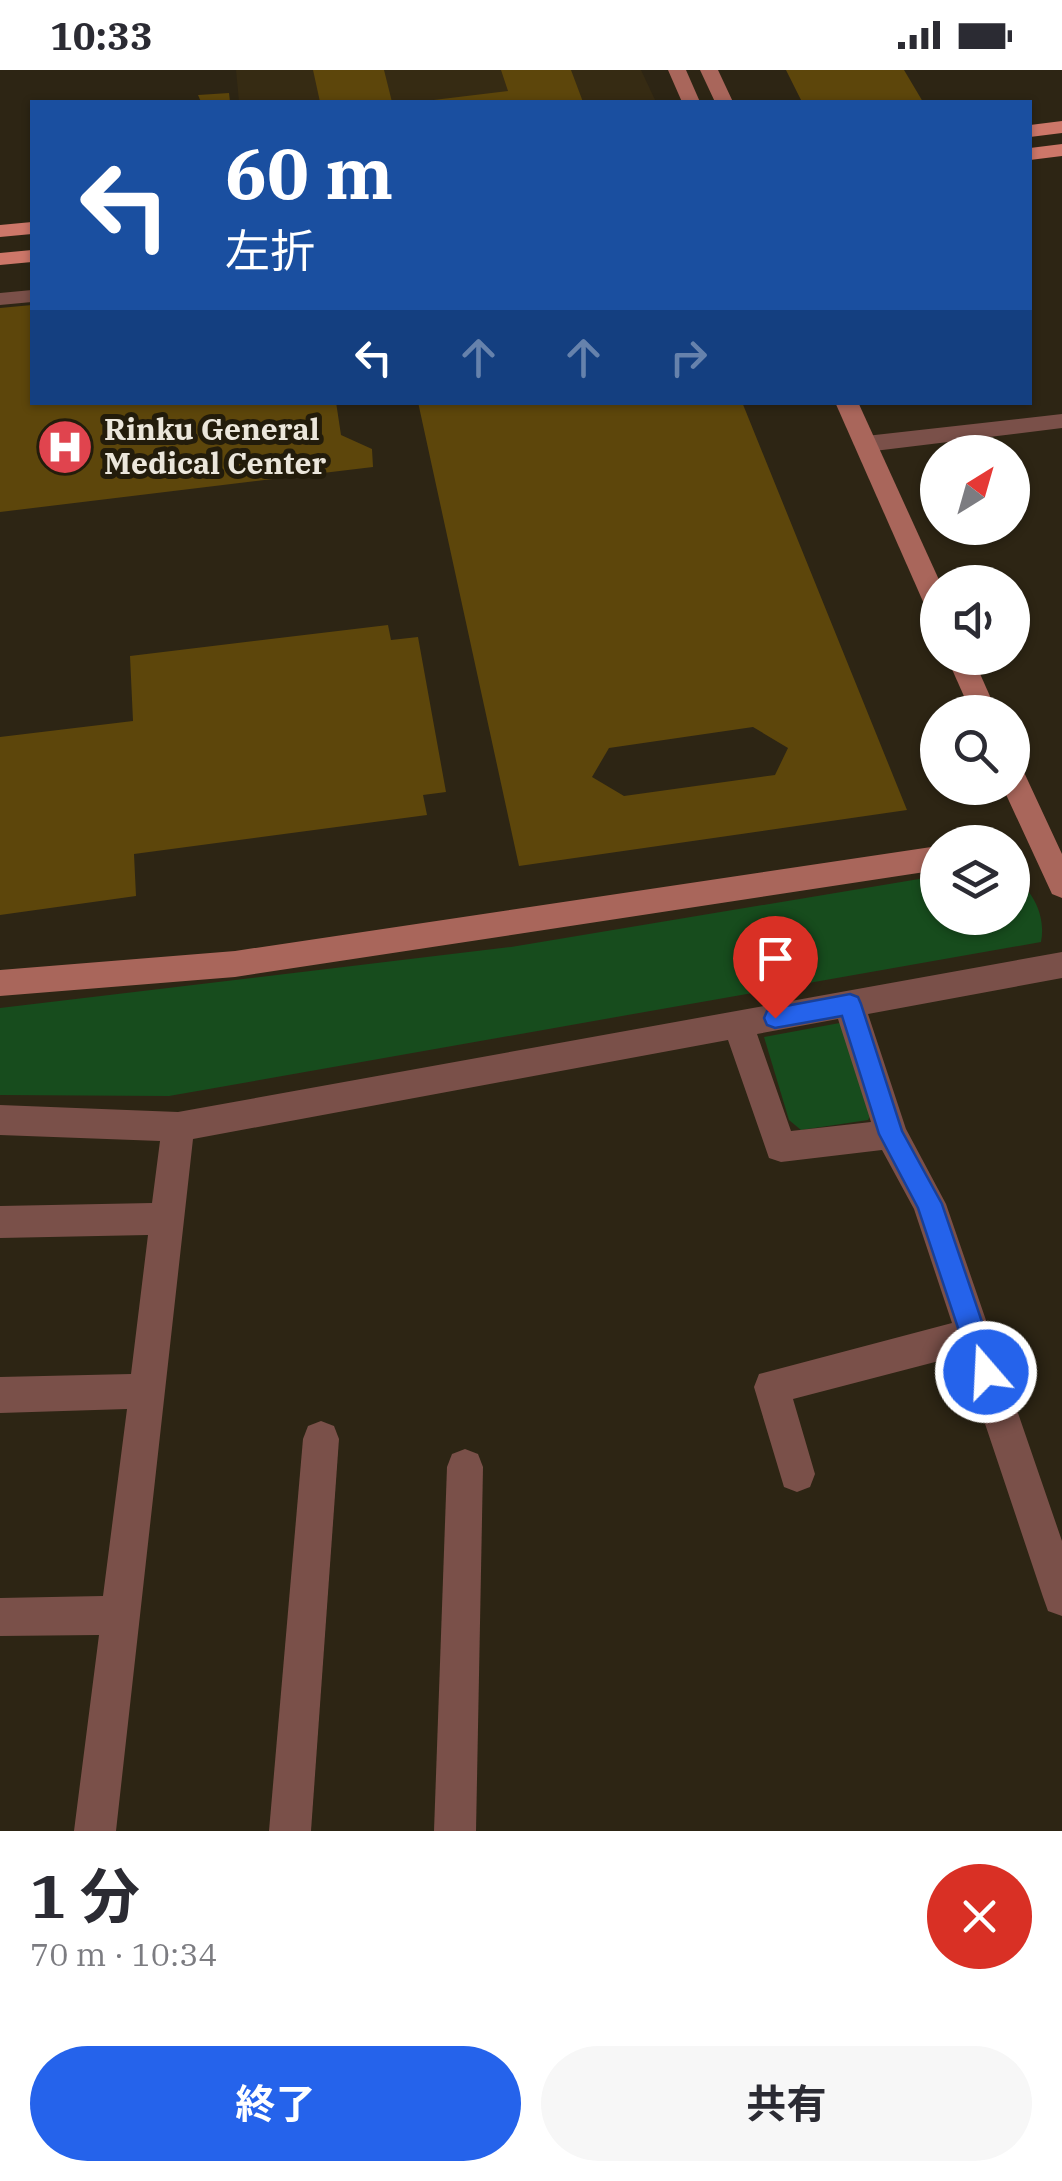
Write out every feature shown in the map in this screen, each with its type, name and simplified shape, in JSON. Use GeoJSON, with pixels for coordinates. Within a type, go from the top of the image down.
{"type":"FeatureCollection","features":[{"type":"Feature","properties":{"kind":"main road"},"geometry":{"type":"LineString","coordinates":[[1032,130],[1062,127]]}},
{"type":"Feature","properties":{"kind":"main road"},"geometry":{"type":"LineString","coordinates":[[1032,154],[1062,150]]}},
{"type":"Feature","properties":{"kind":"main road"},"geometry":{"type":"LineString","coordinates":[[0,231],[30,228]]}},
{"type":"Feature","properties":{"kind":"main road"},"geometry":{"type":"LineString","coordinates":[[0,259],[30,256]]}},
{"type":"Feature","properties":{"kind":"street"},"geometry":{"type":"LineString","coordinates":[[677,70],[690,100]]}},
{"type":"Feature","properties":{"kind":"street"},"geometry":{"type":"LineString","coordinates":[[708,70],[723,100]]}},
{"type":"Feature","properties":{"kind":"street"},"geometry":{"type":"LineString","coordinates":[[0,299],[30,296]]}},
{"type":"Feature","properties":{"kind":"street"},"geometry":{"type":"LineString","coordinates":[[847,405],[920,566]]}},
{"type":"Feature","properties":{"kind":"street"},"geometry":{"type":"LineString","coordinates":[[866,444],[1062,421]]}},
{"type":"Feature","properties":{"kind":"street"},"geometry":{"type":"LineString","coordinates":[[1030,805],[1052,841],[1062,886]]}},
{"type":"Feature","properties":{"kind":"street"},"geometry":{"type":"LineString","coordinates":[[0,982],[236,964],[920,861]]}},
{"type":"Feature","properties":{"kind":"street"},"geometry":{"type":"LineString","coordinates":[[0,1120],[178,1127],[1062,965]]}},
{"type":"Feature","properties":{"kind":"street"},"geometry":{"type":"LineString","coordinates":[[850,1004],[891,1134],[929,1204],[1062,1597]]}},
{"type":"Feature","properties":{"kind":"street"},"geometry":{"type":"LineString","coordinates":[[738,1024],[781,1147],[891,1134]]}},
{"type":"Feature","properties":{"kind":"street"},"geometry":{"type":"LineString","coordinates":[[95,1831],[178,1127]]}},
{"type":"Feature","properties":{"kind":"street"},"geometry":{"type":"LineString","coordinates":[[0,1222],[167,1218]]}},
{"type":"Feature","properties":{"kind":"street"},"geometry":{"type":"LineString","coordinates":[[797,1474],[772,1387],[973,1335]]}},
{"type":"Feature","properties":{"kind":"street"},"geometry":{"type":"LineString","coordinates":[[0,1395],[147,1391]]}},
{"type":"Feature","properties":{"kind":"street"},"geometry":{"type":"LineString","coordinates":[[290,1831],[321,1439]]}},
{"type":"Feature","properties":{"kind":"street"},"geometry":{"type":"LineString","coordinates":[[455,1831],[466,1467]]}},
{"type":"Feature","properties":{"kind":"street"},"geometry":{"type":"LineString","coordinates":[[0,1617],[120,1616]]}},
{"type":"Feature","properties":{"kind":"shaded area"},"geometry":{"type":"Polygon","coordinates":[[[236,70],[641,70],[655,100],[239,100],[236,70]]]}},
{"type":"Feature","properties":{"kind":"green space"},"geometry":{"type":"Polygon","coordinates":[[[920,879],[920,935],[1030,935],[1030,894],[1042,923],[1041,942],[169,1096],[0,1095],[0,1008],[511,947],[920,879]]]}},
{"type":"Feature","properties":{"kind":"green space"},"geometry":{"type":"Polygon","coordinates":[[[845,1022],[875,1107],[868,1120],[801,1130],[789,1120],[764,1037],[845,1022]]]}},
{"type":"Feature","properties":{"kind":"building"},"geometry":{"type":"Polygon","coordinates":[[[313,70],[384,70],[392,100],[320,100],[313,70]]]}},
{"type":"Feature","properties":{"kind":"building"},"geometry":{"type":"Polygon","coordinates":[[[501,70],[571,70],[582,100],[434,100],[508,91],[501,70]]]}},
{"type":"Feature","properties":{"kind":"building"},"geometry":{"type":"Polygon","coordinates":[[[786,70],[904,70],[922,100],[801,100],[786,70]]]}},
{"type":"Feature","properties":{"kind":"building"},"geometry":{"type":"Polygon","coordinates":[[[229,93],[230,100],[200,100],[198,95],[229,93]]]}},
{"type":"Feature","properties":{"kind":"building"},"geometry":{"type":"Polygon","coordinates":[[[30,305],[30,405],[336,405],[341,435],[372,449],[373,467],[0,512],[0,308],[30,305]]]}},
{"type":"Feature","properties":{"kind":"building"},"geometry":{"type":"Polygon","coordinates":[[[419,405],[743,405],[907,810],[519,866],[419,405]],[[753,727],[609,748],[592,777],[624,796],[775,775],[788,748],[753,727]]]}},
{"type":"Feature","properties":{"kind":"building"},"geometry":{"type":"Polygon","coordinates":[[[388,625],[391,640],[418,637],[446,792],[423,795],[427,815],[134,854],[136,896],[0,915],[0,737],[133,721],[130,656],[388,625]]]}},
{"type":"Feature","properties":{"kind":"place","name":"Rinku General Medical Center"},"geometry":{"type":"Point","coordinates":[65,447]}},
{"type":"Feature","properties":{"kind":"route"},"geometry":{"type":"LineString","coordinates":[[775,1018],[850,1004],[891,1134],[929,1204],[986,1372]]}}]}
